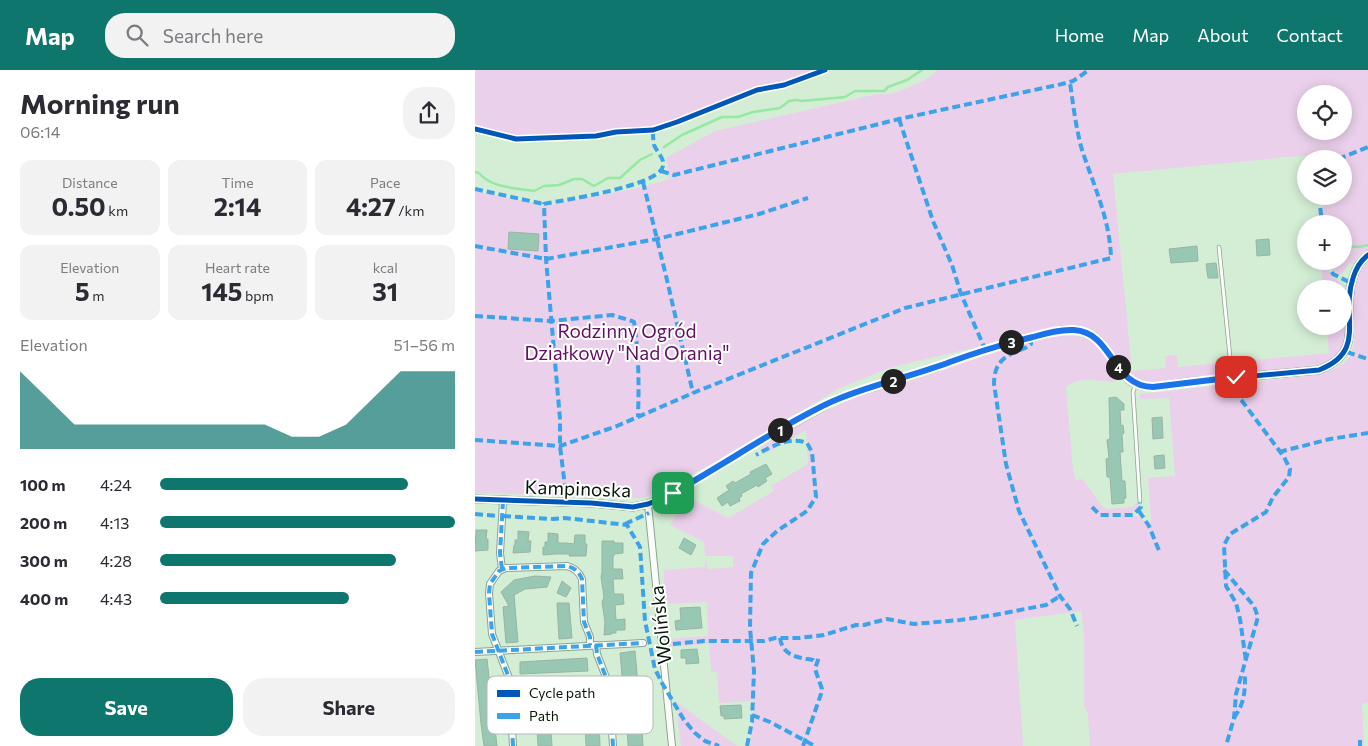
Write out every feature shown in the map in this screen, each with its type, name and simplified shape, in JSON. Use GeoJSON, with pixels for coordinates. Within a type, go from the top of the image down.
{"type":"FeatureCollection","features":[{"type":"Feature","properties":{"kind":"street"},"geometry":{"type":"LineString","coordinates":[[1135,384],[1153,387],[1319,370],[1332,365],[1347,352],[1352,337],[1349,302],[1351,282],[1357,266],[1368,256]]}},
{"type":"Feature","properties":{"kind":"street","name":"Kampinoska"},"geometry":{"type":"LineString","coordinates":[[475,499],[633,507],[648,504],[663,498],[760,441],[839,398],[929,370],[974,352],[1053,332],[1082,331],[1093,336],[1100,342],[1128,379],[1135,384]]}},
{"type":"Feature","properties":{"kind":"street"},"geometry":{"type":"LineString","coordinates":[[502,569],[500,553],[503,500]]}},
{"type":"Feature","properties":{"kind":"street","name":"Wolińska"},"geometry":{"type":"LineString","coordinates":[[648,504],[672,746]]}},
{"type":"Feature","properties":{"kind":"street"},"geometry":{"type":"LineString","coordinates":[[508,676],[492,634],[489,589],[492,580],[502,569],[515,566],[567,566],[577,572],[581,579],[584,622],[606,676]]}},
{"type":"Feature","properties":{"kind":"street"},"geometry":{"type":"LineString","coordinates":[[475,652],[643,642]]}},
{"type":"Feature","properties":{"kind":"lane"},"geometry":{"type":"LineString","coordinates":[[1219,247],[1232,378]]}},
{"type":"Feature","properties":{"kind":"lane"},"geometry":{"type":"LineString","coordinates":[[1135,384],[1133,392],[1140,502]]}},
{"type":"Feature","properties":{"kind":"green space"},"geometry":{"type":"Polygon","coordinates":[[[475,70],[817,70],[784,82],[755,88],[686,116],[647,127],[584,134],[520,136],[475,124],[475,70]]]}},
{"type":"Feature","properties":{"kind":"green space","name":"Rodzinny Ogród Działkowy \"Nad Oranią\""},"geometry":{"type":"Polygon","coordinates":[[[937,70],[1368,70],[1368,250],[1359,255],[1352,265],[1352,215],[1323,215],[1323,205],[1352,205],[1352,150],[1297,150],[1297,156],[1113,174],[1132,371],[1166,368],[1165,356],[1177,355],[1178,367],[1228,362],[1220,375],[1156,383],[1136,380],[1126,372],[1101,338],[1090,329],[1078,325],[1075,327],[1057,328],[892,367],[838,389],[708,466],[644,498],[475,493],[475,191],[545,206],[642,187],[669,179],[666,158],[715,131],[877,94],[891,94],[929,77],[937,70]]]}},
{"type":"Feature","properties":{"kind":"green space"},"geometry":{"type":"Polygon","coordinates":[[[1368,262],[1368,703],[1362,704],[1364,746],[1090,746],[1088,714],[1084,705],[1084,632],[1081,611],[1015,620],[1023,746],[750,746],[755,701],[719,703],[717,672],[711,672],[709,644],[670,647],[669,639],[708,636],[707,602],[666,604],[663,570],[705,567],[705,562],[707,562],[708,569],[733,567],[733,556],[705,556],[704,542],[670,525],[688,497],[728,518],[774,491],[771,486],[808,464],[806,430],[765,454],[761,447],[809,420],[857,397],[1002,350],[1049,338],[1069,336],[1085,338],[1099,348],[1118,378],[1113,382],[1095,380],[1076,381],[1066,387],[1073,470],[1076,480],[1083,479],[1101,505],[1107,509],[1132,507],[1137,502],[1139,504],[1138,507],[1132,512],[1132,516],[1138,516],[1143,520],[1151,522],[1148,478],[1175,476],[1169,398],[1140,399],[1140,394],[1315,375],[1332,370],[1343,364],[1350,356],[1355,337],[1354,288],[1360,271],[1368,262]]]}},
{"type":"Feature","properties":{"kind":"green space"},"geometry":{"type":"Polygon","coordinates":[[[1322,270],[1329,270],[1337,280],[1322,280],[1322,270]]]}},
{"type":"Feature","properties":{"kind":"green space","name":"Rodzinny Ogród Działkowy \"Nad Oranią\""},"geometry":{"type":"Polygon","coordinates":[[[1332,270],[1344,270],[1340,275],[1332,270]]]}},
{"type":"Feature","properties":{"kind":"green space"},"geometry":{"type":"Polygon","coordinates":[[[1328,335],[1348,335],[1338,356],[1315,366],[1245,372],[1238,370],[1233,362],[1329,353],[1328,335]]]}},
{"type":"Feature","properties":{"kind":"green space"},"geometry":{"type":"Polygon","coordinates":[[[678,703],[737,746],[681,746],[678,703]]]}},
{"type":"Feature","properties":{"kind":"building"},"geometry":{"type":"Polygon","coordinates":[[[509,232],[539,234],[538,251],[508,249],[509,232]]]}},
{"type":"Feature","properties":{"kind":"building"},"geometry":{"type":"Polygon","coordinates":[[[1269,239],[1270,255],[1257,256],[1256,240],[1269,239]]]}},
{"type":"Feature","properties":{"kind":"building"},"geometry":{"type":"Polygon","coordinates":[[[1197,246],[1198,261],[1171,263],[1169,249],[1197,246]]]}},
{"type":"Feature","properties":{"kind":"building"},"geometry":{"type":"Polygon","coordinates":[[[1216,263],[1218,278],[1208,278],[1206,264],[1216,263]]]}},
{"type":"Feature","properties":{"kind":"building"},"geometry":{"type":"Polygon","coordinates":[[[1116,397],[1124,404],[1124,410],[1120,410],[1121,426],[1123,425],[1124,433],[1122,434],[1123,452],[1120,452],[1122,481],[1125,481],[1126,498],[1124,498],[1124,503],[1112,504],[1110,477],[1107,477],[1106,459],[1109,458],[1107,440],[1110,439],[1109,398],[1116,397]]]}},
{"type":"Feature","properties":{"kind":"building"},"geometry":{"type":"Polygon","coordinates":[[[1162,417],[1163,438],[1153,439],[1152,418],[1162,417]]]}},
{"type":"Feature","properties":{"kind":"building"},"geometry":{"type":"Polygon","coordinates":[[[1164,455],[1165,468],[1155,469],[1154,456],[1164,455]]]}},
{"type":"Feature","properties":{"kind":"building"},"geometry":{"type":"Polygon","coordinates":[[[766,464],[772,474],[765,478],[767,481],[741,494],[740,501],[730,506],[728,502],[722,506],[717,498],[729,490],[726,486],[733,481],[735,483],[751,474],[750,472],[766,464]]]}},
{"type":"Feature","properties":{"kind":"building"},"geometry":{"type":"Polygon","coordinates":[[[476,530],[487,530],[488,550],[475,551],[476,530]]]}},
{"type":"Feature","properties":{"kind":"building"},"geometry":{"type":"Polygon","coordinates":[[[518,531],[529,532],[528,541],[531,541],[530,552],[513,553],[515,540],[518,540],[518,531]]]}},
{"type":"Feature","properties":{"kind":"building"},"geometry":{"type":"Polygon","coordinates":[[[548,533],[558,534],[558,543],[574,544],[575,535],[585,535],[585,544],[587,544],[586,556],[569,556],[570,554],[543,555],[543,547],[545,547],[545,542],[548,542],[548,533]]]}},
{"type":"Feature","properties":{"kind":"building"},"geometry":{"type":"Polygon","coordinates":[[[684,538],[696,545],[691,555],[679,548],[684,538]]]}},
{"type":"Feature","properties":{"kind":"building"},"geometry":{"type":"Polygon","coordinates":[[[602,541],[623,543],[623,553],[614,554],[613,556],[613,569],[622,569],[623,579],[613,579],[614,594],[623,594],[624,604],[615,605],[616,620],[625,619],[625,630],[616,630],[616,633],[604,635],[605,622],[602,602],[604,597],[601,577],[602,541]]]}},
{"type":"Feature","properties":{"kind":"building"},"geometry":{"type":"Polygon","coordinates":[[[535,576],[551,577],[547,587],[525,589],[514,595],[518,642],[506,643],[503,607],[509,606],[501,592],[514,580],[535,576]]]}},
{"type":"Feature","properties":{"kind":"building"},"geometry":{"type":"Polygon","coordinates":[[[562,581],[571,588],[566,597],[557,593],[562,581]]]}},
{"type":"Feature","properties":{"kind":"building"},"geometry":{"type":"Polygon","coordinates":[[[557,603],[569,603],[572,638],[559,639],[557,603]]]}},
{"type":"Feature","properties":{"kind":"building"},"geometry":{"type":"Polygon","coordinates":[[[700,607],[702,628],[676,630],[675,621],[681,620],[680,608],[700,607]]]}},
{"type":"Feature","properties":{"kind":"building"},"geometry":{"type":"Polygon","coordinates":[[[697,649],[699,663],[686,664],[686,658],[681,658],[681,650],[697,649]]]}},
{"type":"Feature","properties":{"kind":"building"},"geometry":{"type":"Polygon","coordinates":[[[635,651],[637,676],[622,676],[620,653],[635,651]]]}},
{"type":"Feature","properties":{"kind":"building"},"geometry":{"type":"Polygon","coordinates":[[[587,658],[588,671],[520,674],[520,662],[587,658]]]}},
{"type":"Feature","properties":{"kind":"building"},"geometry":{"type":"Polygon","coordinates":[[[487,659],[489,676],[487,676],[487,734],[496,734],[497,746],[484,746],[475,660],[487,659]]]}},
{"type":"Feature","properties":{"kind":"building"},"geometry":{"type":"Polygon","coordinates":[[[741,705],[742,718],[724,719],[724,716],[721,716],[720,706],[741,705]]]}},
{"type":"Feature","properties":{"kind":"building"},"geometry":{"type":"Polygon","coordinates":[[[537,734],[551,734],[552,746],[538,746],[537,734]]]}},
{"type":"Feature","properties":{"kind":"building"},"geometry":{"type":"Polygon","coordinates":[[[586,734],[600,734],[600,746],[586,746],[586,734]]]}},
{"type":"Feature","properties":{"kind":"building"},"geometry":{"type":"Polygon","coordinates":[[[627,734],[642,734],[643,746],[628,746],[627,734]]]}},
{"type":"Feature","properties":{"kind":"waterway"},"geometry":{"type":"LineString","coordinates":[[664,147],[682,135],[722,117],[738,117],[753,112],[780,108],[789,101],[845,97],[855,91],[884,91],[888,87],[907,80],[922,70]]}},
{"type":"Feature","properties":{"kind":"waterway"},"geometry":{"type":"LineString","coordinates":[[475,172],[490,182],[534,191],[544,186],[559,185],[574,179],[582,179],[594,186],[608,178],[620,178],[640,160],[652,154]]}},
{"type":"Feature","properties":{"kind":"waterway"},"geometry":{"type":"LineString","coordinates":[[1352,247],[1368,245]]}},
{"type":"Feature","properties":{"kind":"marked path"},"geometry":{"type":"LineString","coordinates":[[661,171],[674,175],[899,119],[1062,84],[1073,81],[1089,70]]}},
{"type":"Feature","properties":{"kind":"marked path"},"geometry":{"type":"LineString","coordinates":[[475,440],[560,446],[617,426],[693,393],[905,308],[1111,258],[1105,217],[1080,142],[1070,82]]}},
{"type":"Feature","properties":{"kind":"marked path"},"geometry":{"type":"LineString","coordinates":[[899,119],[933,221],[952,265],[961,294],[985,349]]}},
{"type":"Feature","properties":{"kind":"marked path"},"geometry":{"type":"LineString","coordinates":[[567,503],[560,446],[560,419],[546,259],[544,204],[629,186],[658,173],[663,163],[654,145],[653,130]]}},
{"type":"Feature","properties":{"kind":"marked path"},"geometry":{"type":"LineString","coordinates":[[1352,153],[1368,147]]}},
{"type":"Feature","properties":{"kind":"marked path"},"geometry":{"type":"LineString","coordinates":[[643,182],[693,393]]}},
{"type":"Feature","properties":{"kind":"marked path"},"geometry":{"type":"LineString","coordinates":[[475,189],[544,204]]}},
{"type":"Feature","properties":{"kind":"marked path"},"geometry":{"type":"LineString","coordinates":[[475,246],[546,259],[657,239],[759,214],[808,198]]}},
{"type":"Feature","properties":{"kind":"marked path"},"geometry":{"type":"LineString","coordinates":[[1320,205],[1321,215]]}},
{"type":"Feature","properties":{"kind":"marked path"},"geometry":{"type":"LineString","coordinates":[[1331,270],[1333,274],[1345,280]]}},
{"type":"Feature","properties":{"kind":"marked path"},"geometry":{"type":"LineString","coordinates":[[475,316],[551,321],[612,315],[634,322],[638,369],[638,417]]}},
{"type":"Feature","properties":{"kind":"marked path"},"geometry":{"type":"LineString","coordinates":[[1031,337],[1031,344],[999,363],[995,372],[994,384],[1006,464],[1019,511],[1060,596],[1070,609],[1077,626]]}},
{"type":"Feature","properties":{"kind":"marked path"},"geometry":{"type":"LineString","coordinates":[[1347,352],[1368,359]]}},
{"type":"Feature","properties":{"kind":"marked path"},"geometry":{"type":"LineString","coordinates":[[1236,377],[1239,397],[1284,457],[1290,469],[1289,477],[1273,497],[1266,512],[1230,534],[1224,545],[1226,586],[1236,603],[1246,661]]}},
{"type":"Feature","properties":{"kind":"marked path"},"geometry":{"type":"LineString","coordinates":[[1279,452],[1330,439],[1368,433]]}},
{"type":"Feature","properties":{"kind":"marked path"},"geometry":{"type":"LineString","coordinates":[[747,746],[752,722],[754,671],[750,628],[751,573],[763,544],[777,531],[807,511],[816,497],[812,452],[807,443],[788,441],[775,445],[756,455]]}},
{"type":"Feature","properties":{"kind":"marked path"},"geometry":{"type":"LineString","coordinates":[[502,569],[500,553],[503,501]]}},
{"type":"Feature","properties":{"kind":"marked path"},"geometry":{"type":"LineString","coordinates":[[1092,507],[1100,515],[1133,515],[1141,507],[1140,502]]}},
{"type":"Feature","properties":{"kind":"marked path"},"geometry":{"type":"LineString","coordinates":[[1139,511],[1149,526],[1160,553]]}},
{"type":"Feature","properties":{"kind":"marked path"},"geometry":{"type":"LineString","coordinates":[[625,524],[649,513]]}},
{"type":"Feature","properties":{"kind":"marked path"},"geometry":{"type":"LineString","coordinates":[[475,514],[497,516]]}},
{"type":"Feature","properties":{"kind":"marked path"},"geometry":{"type":"LineString","coordinates":[[503,516],[565,518],[627,525],[640,547],[645,621],[655,669],[684,720],[705,741],[719,746]]}},
{"type":"Feature","properties":{"kind":"marked path"},"geometry":{"type":"LineString","coordinates":[[508,676],[492,634],[489,593],[490,584],[499,571],[506,568],[567,566],[580,574],[582,579],[584,622],[590,637],[590,645]]}},
{"type":"Feature","properties":{"kind":"marked path"},"geometry":{"type":"LineString","coordinates":[[1224,570],[1254,606],[1258,617],[1236,694],[1234,718],[1226,746]]}},
{"type":"Feature","properties":{"kind":"marked path"},"geometry":{"type":"LineString","coordinates":[[661,645],[704,641],[764,641],[775,638],[799,638],[824,635],[856,625],[864,625],[887,619],[914,624],[960,620],[1046,605],[1060,596]]}},
{"type":"Feature","properties":{"kind":"marked path"},"geometry":{"type":"LineString","coordinates":[[780,638],[784,649],[788,653],[813,660],[817,665]]}},
{"type":"Feature","properties":{"kind":"marked path"},"geometry":{"type":"LineString","coordinates":[[475,652],[643,643]]}},
{"type":"Feature","properties":{"kind":"marked path"},"geometry":{"type":"LineString","coordinates":[[596,645],[597,654],[606,676]]}},
{"type":"Feature","properties":{"kind":"marked path"},"geometry":{"type":"LineString","coordinates":[[803,746],[822,689],[815,669],[819,657]]}},
{"type":"Feature","properties":{"kind":"marked path"},"geometry":{"type":"LineString","coordinates":[[1234,718],[1244,697],[1245,673]]}},
{"type":"Feature","properties":{"kind":"marked path"},"geometry":{"type":"LineString","coordinates":[[752,715],[770,722],[815,746]]}},
{"type":"Feature","properties":{"kind":"marked path"},"geometry":{"type":"LineString","coordinates":[[512,734],[513,746]]}},
{"type":"Feature","properties":{"kind":"marked path"},"geometry":{"type":"LineString","coordinates":[[612,734],[613,746]]}},
{"type":"Feature","properties":{"kind":"marked path"},"geometry":{"type":"LineString","coordinates":[[1360,740],[1360,746]]}},
{"type":"Feature","properties":{"kind":"cycle path"},"geometry":{"type":"LineString","coordinates":[[475,129],[516,139],[596,136],[616,132],[653,130],[757,90],[784,85],[825,70]]}},
{"type":"Feature","properties":{"kind":"cycle path"},"geometry":{"type":"LineString","coordinates":[[475,499],[591,503],[633,507],[648,504],[663,498],[839,398],[929,370],[974,353],[1061,330],[1078,330],[1093,336],[1100,342],[1128,379],[1135,384],[1143,386],[1153,387],[1319,370],[1334,362],[1343,353],[1348,343],[1350,292],[1353,278],[1355,271],[1368,255]]}},
{"type":"Feature","properties":{"kind":"route"},"geometry":{"type":"LineString","coordinates":[[673,493],[829,402],[929,370],[974,352],[1061,330],[1082,331],[1093,336],[1100,342],[1128,379],[1139,385],[1153,387],[1236,377]]}}]}
